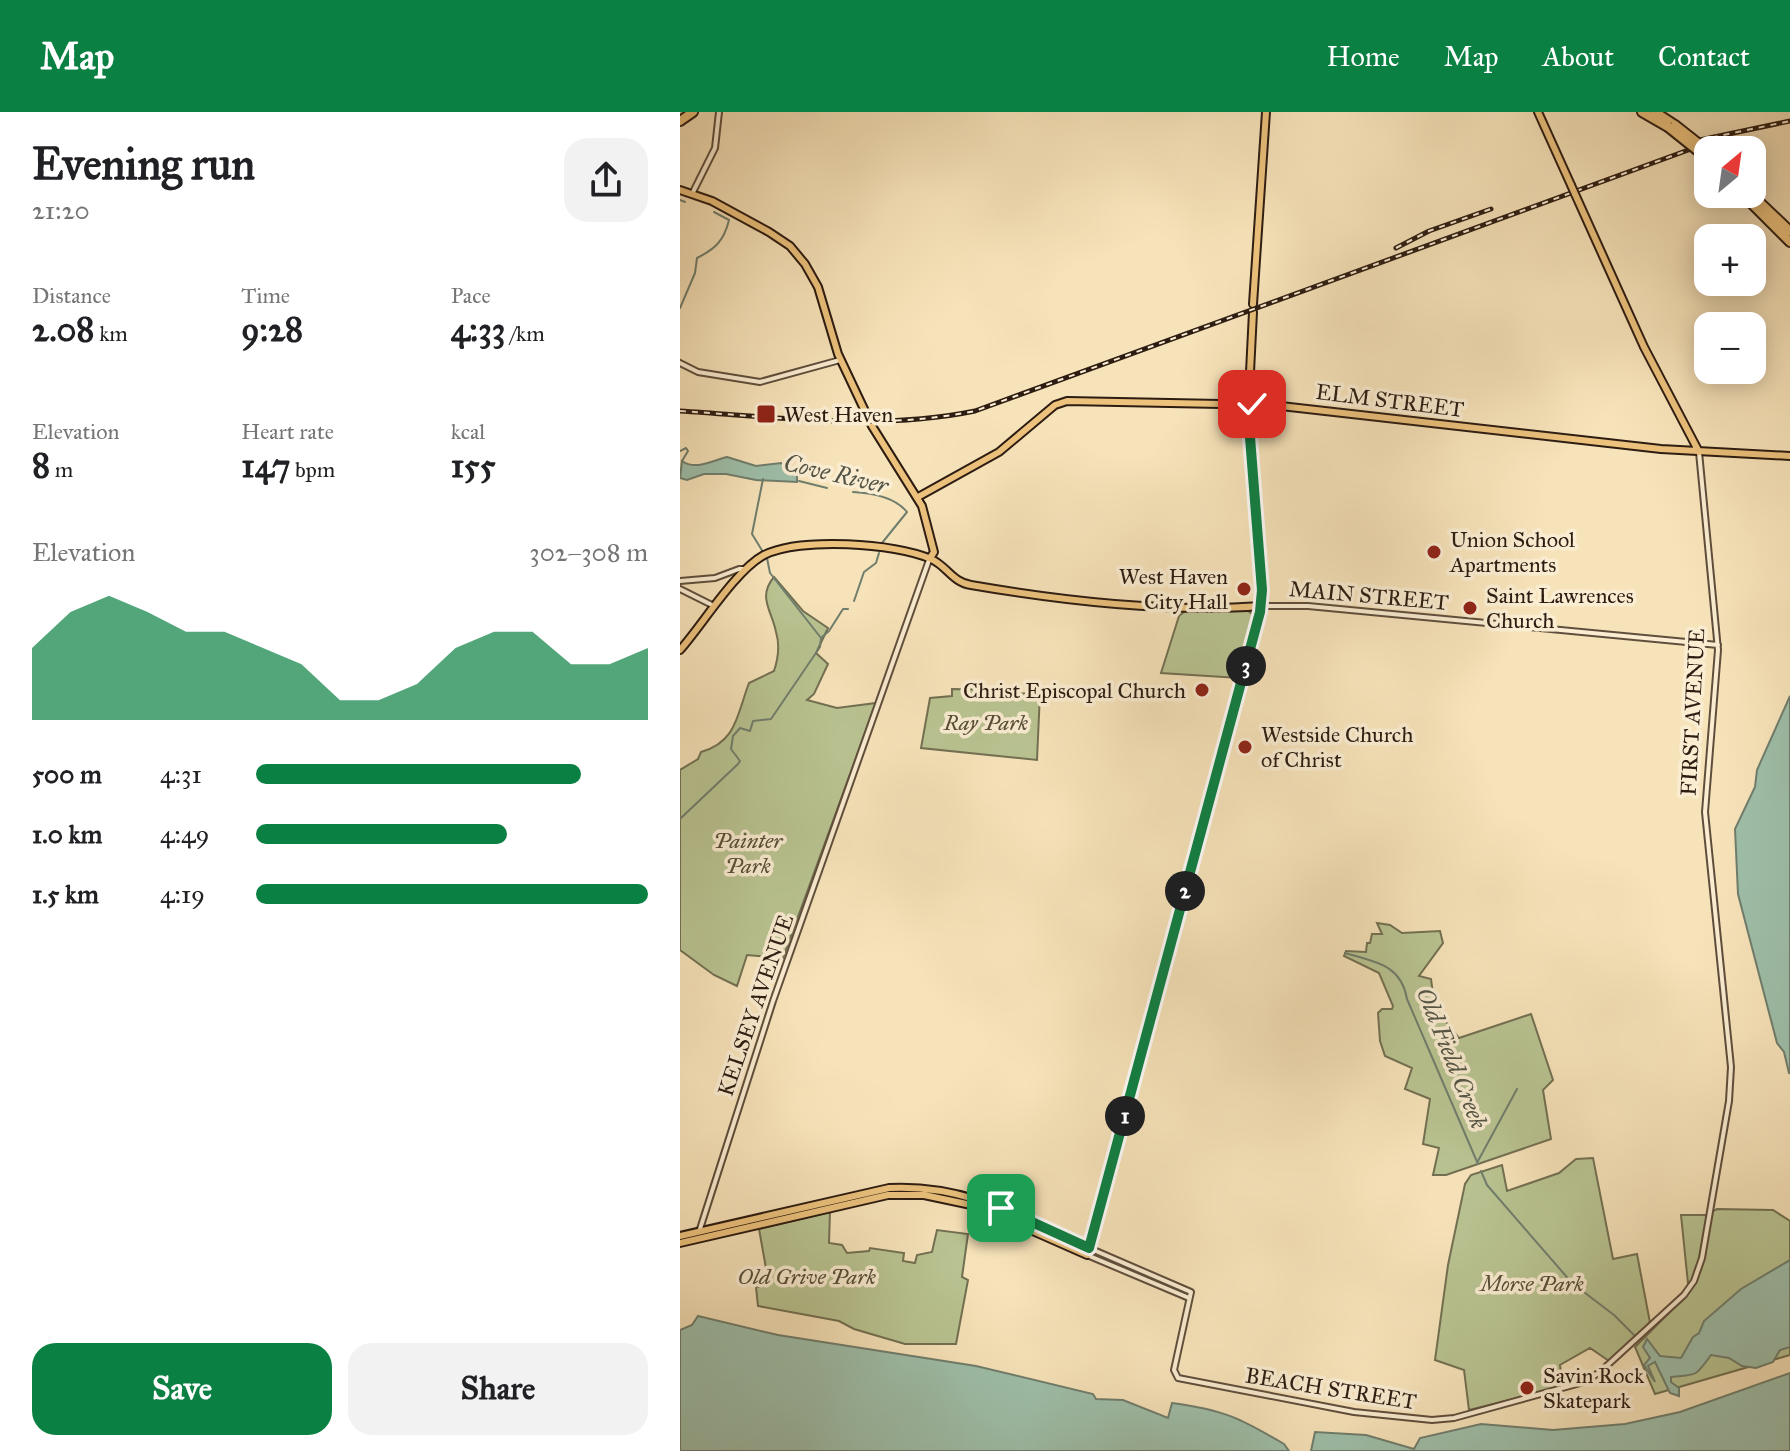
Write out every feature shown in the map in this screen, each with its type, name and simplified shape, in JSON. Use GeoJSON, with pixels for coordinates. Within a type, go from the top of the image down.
{"type":"FeatureCollection","features":[{"type":"Feature","properties":{"kind":"highway"},"geometry":{"type":"LineString","coordinates":[[680,121],[693,112]]}},
{"type":"Feature","properties":{"kind":"highway"},"geometry":{"type":"LineString","coordinates":[[1642,112],[1672,126],[1694,141]]}},
{"type":"Feature","properties":{"kind":"highway"},"geometry":{"type":"LineString","coordinates":[[1655,112],[1694,146]]}},
{"type":"Feature","properties":{"kind":"highway"},"geometry":{"type":"LineString","coordinates":[[1756,208],[1790,242]]}},
{"type":"Feature","properties":{"kind":"highway"},"geometry":{"type":"LineString","coordinates":[[1766,208],[1790,231]]}},
{"type":"Feature","properties":{"kind":"main road"},"geometry":{"type":"LineString","coordinates":[[680,1243],[699,1235],[889,1188],[919,1188],[967,1194],[1088,1251],[1261,606],[1248,404],[1266,112]]}},
{"type":"Feature","properties":{"kind":"main road","name":"FIRST AVENUE"},"geometry":{"type":"LineString","coordinates":[[1538,112],[1644,347],[1699,452]]}},
{"type":"Feature","properties":{"kind":"main road"},"geometry":{"type":"LineString","coordinates":[[680,190],[721,205],[769,232],[796,253],[818,287],[840,360],[882,448],[918,497],[934,552],[930,558]]}},
{"type":"Feature","properties":{"kind":"main road","name":"ELM STREET"},"geometry":{"type":"LineString","coordinates":[[918,497],[999,452],[1064,401],[1248,404],[1699,452],[1790,456]]}},
{"type":"Feature","properties":{"kind":"main road","name":"MAIN STREET"},"geometry":{"type":"LineString","coordinates":[[746,569],[775,551],[813,544],[855,545],[930,558],[962,583],[1055,598],[1183,607],[1261,606]]}},
{"type":"Feature","properties":{"kind":"main road"},"geometry":{"type":"LineString","coordinates":[[680,650],[746,569]]}},
{"type":"Feature","properties":{"kind":"main road"},"geometry":{"type":"LineString","coordinates":[[680,1236],[699,1235]]}},
{"type":"Feature","properties":{"kind":"street"},"geometry":{"type":"LineString","coordinates":[[692,194],[715,148],[719,112]]}},
{"type":"Feature","properties":{"kind":"street"},"geometry":{"type":"LineString","coordinates":[[680,363],[701,372],[762,382],[840,360]]}},
{"type":"Feature","properties":{"kind":"street","name":"FIRST AVENUE"},"geometry":{"type":"LineString","coordinates":[[1684,1295],[1694,1281],[1702,1258],[1731,1082],[1705,808],[1718,645],[1699,452]]}},
{"type":"Feature","properties":{"kind":"street","name":"KELSEY AVENUE"},"geometry":{"type":"LineString","coordinates":[[699,1235],[772,1004],[930,558]]}},
{"type":"Feature","properties":{"kind":"street"},"geometry":{"type":"LineString","coordinates":[[716,607],[680,590],[681,581],[715,578],[746,569]]}},
{"type":"Feature","properties":{"kind":"street","name":"MAIN STREET"},"geometry":{"type":"LineString","coordinates":[[1261,606],[1308,606],[1718,645]]}},
{"type":"Feature","properties":{"kind":"street","name":"BEACH STREET"},"geometry":{"type":"LineString","coordinates":[[1088,1251],[1190,1295],[1174,1370],[1176,1377],[1340,1410],[1447,1419],[1567,1388],[1590,1379],[1684,1295]]}},
{"type":"Feature","properties":{"kind":"green space","name":"Painter Park"},"geometry":{"type":"Polygon","coordinates":[[[774,577],[803,611],[828,628],[816,653],[828,664],[814,694],[807,700],[837,708],[876,703],[783,958],[747,955],[737,986],[714,975],[680,950],[680,770],[729,734],[749,683],[774,671],[778,642],[766,598],[774,577]]]}},
{"type":"Feature","properties":{"kind":"green space"},"geometry":{"type":"Polygon","coordinates":[[[1245,609],[1255,616],[1239,678],[1161,673],[1179,616],[1185,611],[1245,609]]]}},
{"type":"Feature","properties":{"kind":"green space","name":"Ray Park"},"geometry":{"type":"Polygon","coordinates":[[[952,689],[1004,690],[1004,694],[1040,693],[1037,760],[921,748],[930,698],[952,696],[952,689]]]}},
{"type":"Feature","properties":{"kind":"green space"},"geometry":{"type":"Polygon","coordinates":[[[1377,923],[1390,925],[1402,933],[1440,931],[1443,943],[1419,976],[1431,979],[1435,1008],[1459,1038],[1531,1014],[1553,1080],[1543,1090],[1551,1139],[1446,1175],[1433,1175],[1439,1148],[1423,1144],[1430,1099],[1405,1089],[1412,1068],[1385,1056],[1380,1041],[1378,1013],[1393,1006],[1379,973],[1344,956],[1346,951],[1366,952],[1372,934],[1382,934],[1377,923]]]}},
{"type":"Feature","properties":{"kind":"green space","name":"Morse Park"},"geometry":{"type":"Polygon","coordinates":[[[1593,1158],[1613,1259],[1637,1254],[1651,1328],[1612,1363],[1590,1348],[1560,1365],[1563,1387],[1469,1410],[1464,1370],[1435,1360],[1448,1265],[1465,1184],[1471,1175],[1502,1165],[1507,1191],[1559,1173],[1576,1159],[1593,1158]]]}},
{"type":"Feature","properties":{"kind":"green space"},"geometry":{"type":"Polygon","coordinates":[[[1717,1209],[1773,1210],[1790,1221],[1790,1355],[1655,1394],[1635,1347],[1689,1293],[1681,1215],[1706,1215],[1717,1209]]]}},
{"type":"Feature","properties":{"kind":"green space","name":"Old Grive Park"},"geometry":{"type":"Polygon","coordinates":[[[830,1212],[829,1243],[842,1245],[847,1253],[869,1251],[870,1248],[904,1253],[903,1261],[915,1263],[917,1255],[932,1252],[937,1230],[968,1234],[962,1277],[968,1280],[956,1344],[905,1344],[854,1329],[839,1321],[758,1306],[756,1287],[769,1285],[759,1229],[830,1212]]]}},
{"type":"Feature","properties":{"kind":"shaded area"},"geometry":{"type":"Polygon","coordinates":[[[727,457],[756,466],[781,463],[797,474],[797,482],[756,480],[726,474],[704,474],[687,480],[680,478],[682,461],[699,465],[727,457]]]}},
{"type":"Feature","properties":{"kind":"shaded area"},"geometry":{"type":"Polygon","coordinates":[[[1790,696],[1789,1073],[1784,1052],[1777,1043],[1738,894],[1735,829],[1755,787],[1757,770],[1790,696]]]}},
{"type":"Feature","properties":{"kind":"shaded area"},"geometry":{"type":"Polygon","coordinates":[[[1790,1260],[1790,1347],[1780,1350],[1773,1362],[1756,1368],[1711,1355],[1694,1374],[1671,1377],[1671,1382],[1679,1388],[1679,1396],[1670,1393],[1655,1362],[1648,1366],[1655,1382],[1644,1365],[1650,1358],[1643,1347],[1647,1339],[1660,1356],[1681,1358],[1704,1321],[1741,1289],[1790,1260]]]}},
{"type":"Feature","properties":{"kind":"shaded area"},"geometry":{"type":"Polygon","coordinates":[[[698,1316],[778,1335],[976,1366],[1093,1394],[1096,1399],[1123,1400],[1168,1418],[1172,1403],[1205,1409],[1231,1416],[1255,1428],[1284,1444],[1289,1451],[680,1451],[680,1330],[692,1325],[698,1316]]]}},
{"type":"Feature","properties":{"kind":"shaded area"},"geometry":{"type":"Polygon","coordinates":[[[1790,1373],[1790,1451],[1311,1451],[1315,1432],[1366,1435],[1414,1449],[1420,1438],[1481,1424],[1553,1430],[1625,1424],[1680,1412],[1790,1373]]]}},
{"type":"Feature","properties":{"kind":"waterway","name":"Cove River"},"geometry":{"type":"LineString","coordinates":[[680,200],[685,202]]}},
{"type":"Feature","properties":{"kind":"waterway","name":"Cove River"},"geometry":{"type":"LineString","coordinates":[[680,308],[695,273],[697,258],[718,244],[727,227],[729,220],[714,212]]}},
{"type":"Feature","properties":{"kind":"waterway","name":"Cove River"},"geometry":{"type":"LineString","coordinates":[[680,451],[686,448],[688,451],[682,461]]}},
{"type":"Feature","properties":{"kind":"waterway","name":"Cove River"},"geometry":{"type":"LineString","coordinates":[[763,479],[752,534],[763,552]]}},
{"type":"Feature","properties":{"kind":"waterway","name":"Cove River"},"geometry":{"type":"LineString","coordinates":[[799,481],[827,488]]}},
{"type":"Feature","properties":{"kind":"waterway","name":"Cove River"},"geometry":{"type":"LineString","coordinates":[[853,492],[889,499],[907,512],[882,543]]}},
{"type":"Feature","properties":{"kind":"waterway","name":"Cove River"},"geometry":{"type":"LineString","coordinates":[[854,601],[864,572],[876,563],[879,553]]}},
{"type":"Feature","properties":{"kind":"waterway","name":"Cove River"},"geometry":{"type":"LineString","coordinates":[[680,819],[740,761],[731,749],[733,736],[740,728],[750,731],[753,721],[771,719],[820,647],[821,638],[770,573],[767,558]]}},
{"type":"Feature","properties":{"kind":"waterway","name":"Cove River"},"geometry":{"type":"LineString","coordinates":[[821,638],[843,609],[848,609]]}},
{"type":"Feature","properties":{"kind":"waterway","name":"Old Field Creek"},"geometry":{"type":"LineString","coordinates":[[1345,953],[1385,966],[1399,978],[1478,1164]]}},
{"type":"Feature","properties":{"kind":"waterway"},"geometry":{"type":"LineString","coordinates":[[1478,1161],[1517,1089]]}},
{"type":"Feature","properties":{"kind":"waterway","name":"Old Field Creek"},"geometry":{"type":"LineString","coordinates":[[1481,1171],[1487,1185],[1572,1283],[1614,1315],[1634,1335]]}},
{"type":"Feature","properties":{"kind":"railway"},"geometry":{"type":"LineString","coordinates":[[1719,136],[1790,121]]}},
{"type":"Feature","properties":{"kind":"railway"},"geometry":{"type":"LineString","coordinates":[[680,411],[828,421],[902,420],[975,411],[1691,149]]}},
{"type":"Feature","properties":{"kind":"railway"},"geometry":{"type":"LineString","coordinates":[[1396,248],[1429,231],[1491,209]]}},
{"type":"Feature","properties":{"kind":"place","name":"West Haven"},"geometry":{"type":"Point","coordinates":[766,414]}},
{"type":"Feature","properties":{"kind":"place","name":"Union School Apartments"},"geometry":{"type":"Point","coordinates":[1434,552]}},
{"type":"Feature","properties":{"kind":"place","name":"West Haven City Hall"},"geometry":{"type":"Point","coordinates":[1244,589]}},
{"type":"Feature","properties":{"kind":"place","name":"Saint Lawrences Church"},"geometry":{"type":"Point","coordinates":[1470,608]}},
{"type":"Feature","properties":{"kind":"place","name":"Christ Episcopal Church"},"geometry":{"type":"Point","coordinates":[1202,690]}},
{"type":"Feature","properties":{"kind":"place","name":"Westside Church of Christ"},"geometry":{"type":"Point","coordinates":[1245,747]}},
{"type":"Feature","properties":{"kind":"place","name":"Savin Rock Skatepark"},"geometry":{"type":"Point","coordinates":[1527,1388]}},
{"type":"Feature","properties":{"kind":"route"},"geometry":{"type":"LineString","coordinates":[[1001,1208],[1089,1248],[1263,597],[1248,412],[1248,404],[1252,404]]}}]}
